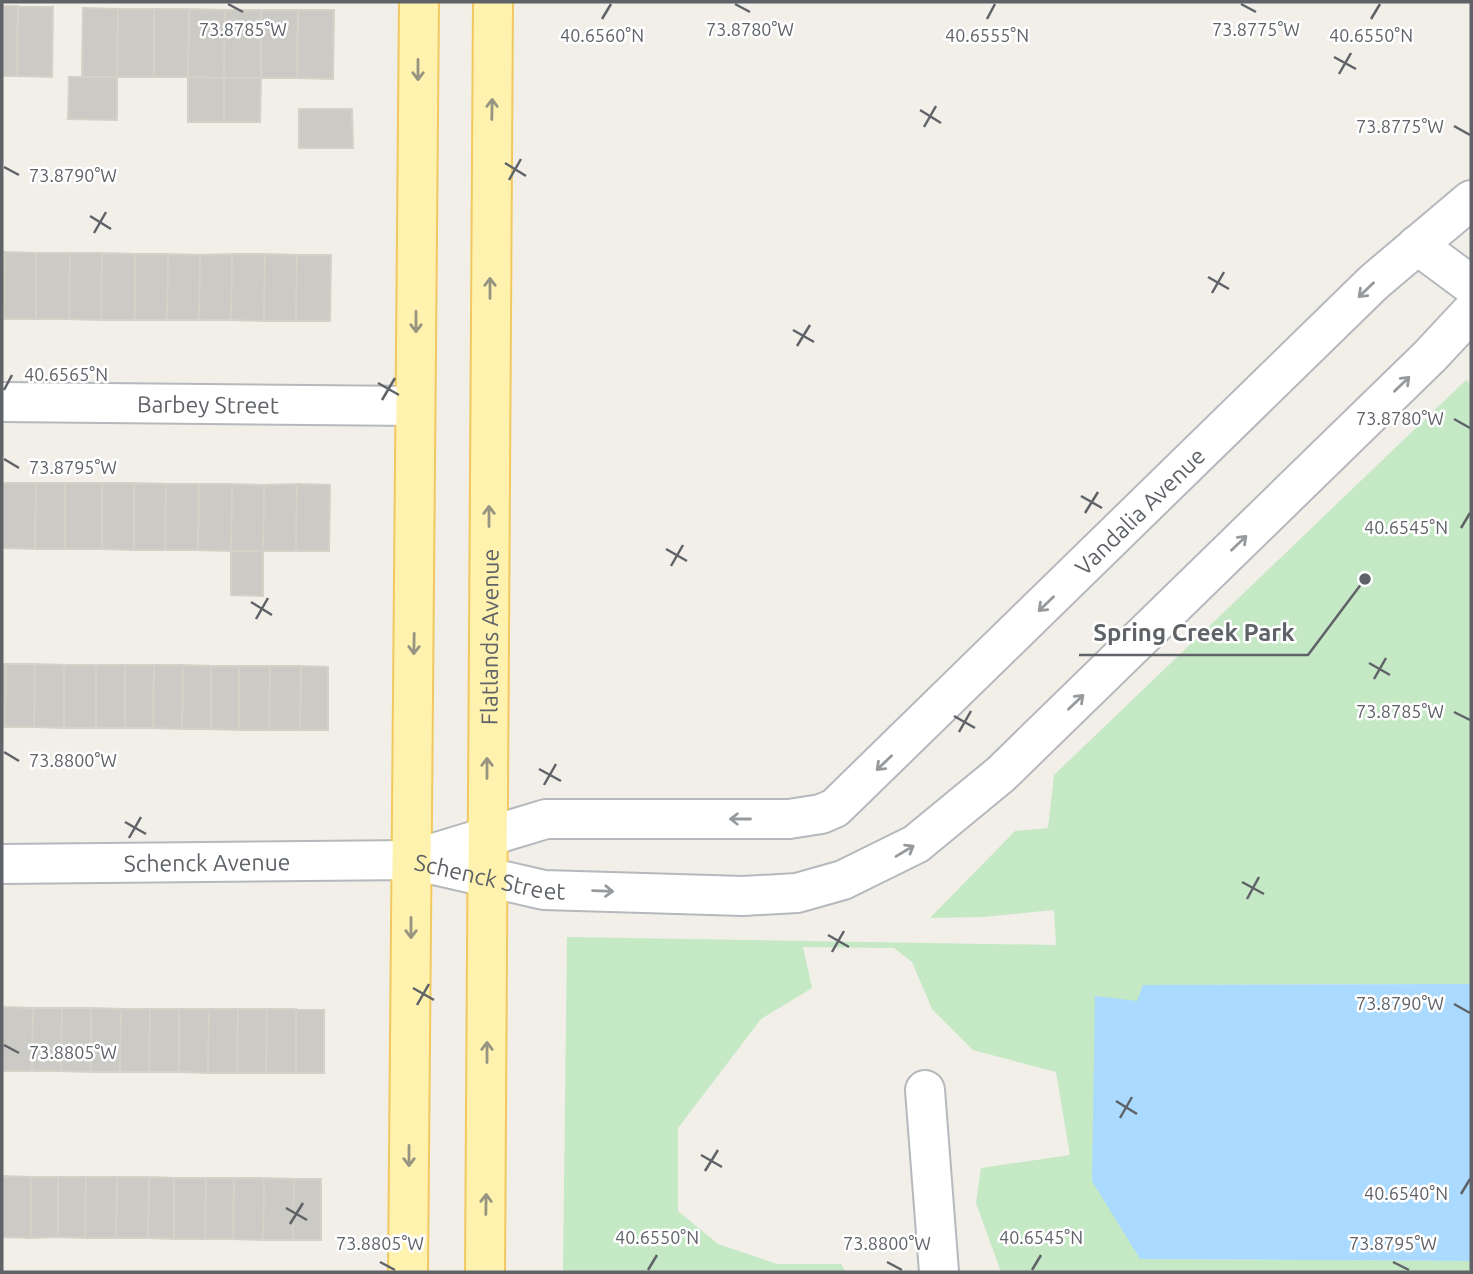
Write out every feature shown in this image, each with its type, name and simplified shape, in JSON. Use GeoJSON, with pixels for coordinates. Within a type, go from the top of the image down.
{"type":"FeatureCollection","features":[{"type":"Feature","properties":{"kind":"main road"},"geometry":{"type":"LineString","coordinates":[[408,1272],[419,2]]}},
{"type":"Feature","properties":{"kind":"main road","name":"Flatlands Avenue"},"geometry":{"type":"LineString","coordinates":[[485,1272],[493,2]]}},
{"type":"Feature","properties":{"kind":"street","name":"Vandalia Avenue"},"geometry":{"type":"LineString","coordinates":[[808,817],[821,814],[847,799],[1374,282],[1471,200]]}},
{"type":"Feature","properties":{"kind":"street"},"geometry":{"type":"LineString","coordinates":[[1417,245],[1471,285]]}},
{"type":"Feature","properties":{"kind":"street","name":"Schenck Street"},"geometry":{"type":"LineString","coordinates":[[412,860],[544,890],[743,896],[797,893],[843,880],[916,844],[1001,774],[1430,356],[1471,312]]}},
{"type":"Feature","properties":{"kind":"street","name":"Barbey Street"},"geometry":{"type":"LineString","coordinates":[[2,402],[415,406]]}},
{"type":"Feature","properties":{"kind":"street","name":"Schenck Street"},"geometry":{"type":"LineString","coordinates":[[412,860],[546,819],[808,817]]}},
{"type":"Feature","properties":{"kind":"street","name":"Schenck Avenue"},"geometry":{"type":"LineString","coordinates":[[2,864],[412,860]]}},
{"type":"Feature","properties":{"kind":"street"},"geometry":{"type":"LineString","coordinates":[[925,1090],[939,1272]]}},
{"type":"Feature","properties":{"kind":"green space"},"geometry":{"type":"Polygon","coordinates":[[[1466,380],[1471,385],[1471,984],[1143,985],[1140,1259],[1471,1261],[1471,1272],[1001,1272],[976,1203],[981,1168],[1070,1155],[1056,1072],[973,1050],[932,1009],[912,962],[894,948],[803,947],[812,988],[761,1019],[678,1128],[678,1211],[718,1244],[777,1264],[841,1264],[846,1272],[563,1272],[567,937],[1056,945],[1054,910],[983,917],[930,918],[1015,831],[1048,828],[1054,775],[1466,380]]]}},
{"type":"Feature","properties":{"kind":"water"},"geometry":{"type":"Polygon","coordinates":[[[1471,984],[1471,1261],[1140,1259],[1092,1181],[1095,996],[1137,1001],[1143,985],[1471,984]]]}},
{"type":"Feature","properties":{"kind":"building"},"geometry":{"type":"Polygon","coordinates":[[[2,6],[18,6],[17,76],[2,76],[2,6]]]}},
{"type":"Feature","properties":{"kind":"building"},"geometry":{"type":"Polygon","coordinates":[[[18,6],[53,7],[52,77],[17,76],[18,6]]]}},
{"type":"Feature","properties":{"kind":"building"},"geometry":{"type":"Polygon","coordinates":[[[83,8],[118,9],[117,77],[82,77],[83,8]]]}},
{"type":"Feature","properties":{"kind":"building"},"geometry":{"type":"Polygon","coordinates":[[[118,9],[154,9],[154,77],[117,77],[118,9]]]}},
{"type":"Feature","properties":{"kind":"building"},"geometry":{"type":"Polygon","coordinates":[[[154,9],[189,9],[188,77],[154,77],[154,9]]]}},
{"type":"Feature","properties":{"kind":"building"},"geometry":{"type":"Polygon","coordinates":[[[189,9],[225,10],[224,78],[188,77],[189,9]]]}},
{"type":"Feature","properties":{"kind":"building"},"geometry":{"type":"Polygon","coordinates":[[[225,10],[261,10],[261,78],[224,78],[225,10]]]}},
{"type":"Feature","properties":{"kind":"building"},"geometry":{"type":"Polygon","coordinates":[[[261,10],[298,10],[297,78],[261,78],[261,10]]]}},
{"type":"Feature","properties":{"kind":"building"},"geometry":{"type":"Polygon","coordinates":[[[298,10],[334,10],[333,79],[297,78],[298,10]]]}},
{"type":"Feature","properties":{"kind":"building"},"geometry":{"type":"Polygon","coordinates":[[[69,77],[117,77],[117,120],[68,119],[69,77]]]}},
{"type":"Feature","properties":{"kind":"building"},"geometry":{"type":"Polygon","coordinates":[[[188,77],[224,78],[224,122],[188,122],[188,77]]]}},
{"type":"Feature","properties":{"kind":"building"},"geometry":{"type":"Polygon","coordinates":[[[224,78],[261,78],[260,122],[224,122],[224,78]]]}},
{"type":"Feature","properties":{"kind":"building"},"geometry":{"type":"Polygon","coordinates":[[[299,109],[352,109],[353,148],[299,148],[299,109]]]}},
{"type":"Feature","properties":{"kind":"building"},"geometry":{"type":"Polygon","coordinates":[[[2,252],[5,252],[4,319],[2,319],[2,252]]]}},
{"type":"Feature","properties":{"kind":"building"},"geometry":{"type":"Polygon","coordinates":[[[5,252],[36,253],[36,319],[4,319],[5,252]]]}},
{"type":"Feature","properties":{"kind":"building"},"geometry":{"type":"Polygon","coordinates":[[[36,253],[70,253],[69,319],[36,319],[36,253]]]}},
{"type":"Feature","properties":{"kind":"building"},"geometry":{"type":"Polygon","coordinates":[[[70,253],[102,253],[101,320],[69,319],[70,253]]]}},
{"type":"Feature","properties":{"kind":"building"},"geometry":{"type":"Polygon","coordinates":[[[102,253],[135,254],[135,320],[101,320],[102,253]]]}},
{"type":"Feature","properties":{"kind":"building"},"geometry":{"type":"Polygon","coordinates":[[[135,254],[168,254],[167,320],[135,320],[135,254]]]}},
{"type":"Feature","properties":{"kind":"building"},"geometry":{"type":"Polygon","coordinates":[[[168,254],[200,255],[199,320],[167,320],[168,254]]]}},
{"type":"Feature","properties":{"kind":"building"},"geometry":{"type":"Polygon","coordinates":[[[232,254],[231,320],[199,320],[200,255],[232,254]]]}},
{"type":"Feature","properties":{"kind":"building"},"geometry":{"type":"Polygon","coordinates":[[[232,254],[265,254],[264,321],[231,320],[232,254]]]}},
{"type":"Feature","properties":{"kind":"building"},"geometry":{"type":"Polygon","coordinates":[[[265,254],[297,255],[296,321],[264,321],[265,254]]]}},
{"type":"Feature","properties":{"kind":"building"},"geometry":{"type":"Polygon","coordinates":[[[297,255],[331,255],[330,321],[296,321],[297,255]]]}},
{"type":"Feature","properties":{"kind":"building"},"geometry":{"type":"Polygon","coordinates":[[[3,483],[3,548],[2,548],[3,483]]]}},
{"type":"Feature","properties":{"kind":"building"},"geometry":{"type":"Polygon","coordinates":[[[3,483],[36,483],[35,549],[3,548],[3,483]]]}},
{"type":"Feature","properties":{"kind":"building"},"geometry":{"type":"Polygon","coordinates":[[[36,483],[65,483],[65,549],[35,549],[36,483]]]}},
{"type":"Feature","properties":{"kind":"building"},"geometry":{"type":"Polygon","coordinates":[[[65,483],[102,483],[102,549],[65,549],[65,483]]]}},
{"type":"Feature","properties":{"kind":"building"},"geometry":{"type":"Polygon","coordinates":[[[102,483],[134,483],[134,550],[102,549],[102,483]]]}},
{"type":"Feature","properties":{"kind":"building"},"geometry":{"type":"Polygon","coordinates":[[[134,483],[166,484],[165,550],[134,550],[134,483]]]}},
{"type":"Feature","properties":{"kind":"building"},"geometry":{"type":"Polygon","coordinates":[[[166,484],[199,484],[198,550],[165,550],[166,484]]]}},
{"type":"Feature","properties":{"kind":"building"},"geometry":{"type":"Polygon","coordinates":[[[199,484],[232,484],[231,551],[198,550],[199,484]]]}},
{"type":"Feature","properties":{"kind":"building"},"geometry":{"type":"Polygon","coordinates":[[[232,484],[264,485],[263,551],[231,551],[232,484]]]}},
{"type":"Feature","properties":{"kind":"building"},"geometry":{"type":"Polygon","coordinates":[[[297,484],[296,551],[263,551],[264,485],[297,484]]]}},
{"type":"Feature","properties":{"kind":"building"},"geometry":{"type":"Polygon","coordinates":[[[297,484],[330,485],[329,551],[296,551],[297,484]]]}},
{"type":"Feature","properties":{"kind":"building"},"geometry":{"type":"Polygon","coordinates":[[[231,551],[263,551],[263,596],[231,595],[231,551]]]}},
{"type":"Feature","properties":{"kind":"building"},"geometry":{"type":"Polygon","coordinates":[[[2,664],[6,664],[5,727],[2,727],[2,664]]]}},
{"type":"Feature","properties":{"kind":"building"},"geometry":{"type":"Polygon","coordinates":[[[6,664],[35,664],[34,727],[5,727],[6,664]]]}},
{"type":"Feature","properties":{"kind":"building"},"geometry":{"type":"Polygon","coordinates":[[[35,664],[64,665],[64,728],[34,727],[35,664]]]}},
{"type":"Feature","properties":{"kind":"building"},"geometry":{"type":"Polygon","coordinates":[[[64,665],[96,665],[96,728],[64,728],[64,665]]]}},
{"type":"Feature","properties":{"kind":"building"},"geometry":{"type":"Polygon","coordinates":[[[96,665],[125,665],[125,728],[96,728],[96,665]]]}},
{"type":"Feature","properties":{"kind":"building"},"geometry":{"type":"Polygon","coordinates":[[[125,665],[154,665],[153,728],[125,728],[125,665]]]}},
{"type":"Feature","properties":{"kind":"building"},"geometry":{"type":"Polygon","coordinates":[[[154,665],[183,665],[182,729],[153,728],[154,665]]]}},
{"type":"Feature","properties":{"kind":"building"},"geometry":{"type":"Polygon","coordinates":[[[183,665],[211,666],[211,729],[182,729],[183,665]]]}},
{"type":"Feature","properties":{"kind":"building"},"geometry":{"type":"Polygon","coordinates":[[[211,666],[239,666],[239,730],[211,729],[211,666]]]}},
{"type":"Feature","properties":{"kind":"building"},"geometry":{"type":"Polygon","coordinates":[[[239,666],[270,666],[269,730],[239,730],[239,666]]]}},
{"type":"Feature","properties":{"kind":"building"},"geometry":{"type":"Polygon","coordinates":[[[270,666],[301,666],[300,730],[269,730],[270,666]]]}},
{"type":"Feature","properties":{"kind":"building"},"geometry":{"type":"Polygon","coordinates":[[[301,666],[328,667],[328,730],[300,730],[301,666]]]}},
{"type":"Feature","properties":{"kind":"building"},"geometry":{"type":"Polygon","coordinates":[[[2,1007],[33,1008],[32,1071],[2,1071],[2,1007]]]}},
{"type":"Feature","properties":{"kind":"building"},"geometry":{"type":"Polygon","coordinates":[[[33,1008],[62,1008],[61,1071],[32,1071],[33,1008]]]}},
{"type":"Feature","properties":{"kind":"building"},"geometry":{"type":"Polygon","coordinates":[[[62,1008],[91,1008],[91,1072],[61,1071],[62,1008]]]}},
{"type":"Feature","properties":{"kind":"building"},"geometry":{"type":"Polygon","coordinates":[[[91,1008],[121,1009],[120,1072],[91,1072],[91,1008]]]}},
{"type":"Feature","properties":{"kind":"building"},"geometry":{"type":"Polygon","coordinates":[[[121,1009],[150,1009],[149,1072],[120,1072],[121,1009]]]}},
{"type":"Feature","properties":{"kind":"building"},"geometry":{"type":"Polygon","coordinates":[[[150,1009],[179,1009],[179,1072],[149,1072],[150,1009]]]}},
{"type":"Feature","properties":{"kind":"building"},"geometry":{"type":"Polygon","coordinates":[[[179,1009],[209,1009],[208,1073],[179,1072],[179,1009]]]}},
{"type":"Feature","properties":{"kind":"building"},"geometry":{"type":"Polygon","coordinates":[[[209,1009],[238,1009],[237,1073],[208,1073],[209,1009]]]}},
{"type":"Feature","properties":{"kind":"building"},"geometry":{"type":"Polygon","coordinates":[[[238,1009],[267,1009],[266,1073],[237,1073],[238,1009]]]}},
{"type":"Feature","properties":{"kind":"building"},"geometry":{"type":"Polygon","coordinates":[[[267,1009],[296,1009],[296,1073],[266,1073],[267,1009]]]}},
{"type":"Feature","properties":{"kind":"building"},"geometry":{"type":"Polygon","coordinates":[[[296,1009],[324,1010],[324,1073],[296,1073],[296,1009]]]}},
{"type":"Feature","properties":{"kind":"building"},"geometry":{"type":"Polygon","coordinates":[[[2,1176],[31,1177],[31,1238],[2,1237],[2,1176]]]}},
{"type":"Feature","properties":{"kind":"building"},"geometry":{"type":"Polygon","coordinates":[[[31,1177],[58,1177],[58,1237],[31,1238],[31,1177]]]}},
{"type":"Feature","properties":{"kind":"building"},"geometry":{"type":"Polygon","coordinates":[[[58,1177],[86,1177],[85,1238],[58,1237],[58,1177]]]}},
{"type":"Feature","properties":{"kind":"building"},"geometry":{"type":"Polygon","coordinates":[[[86,1177],[117,1177],[116,1238],[85,1238],[86,1177]]]}},
{"type":"Feature","properties":{"kind":"building"},"geometry":{"type":"Polygon","coordinates":[[[117,1177],[149,1177],[148,1238],[116,1238],[117,1177]]]}},
{"type":"Feature","properties":{"kind":"building"},"geometry":{"type":"Polygon","coordinates":[[[149,1177],[174,1178],[174,1239],[148,1238],[149,1177]]]}},
{"type":"Feature","properties":{"kind":"building"},"geometry":{"type":"Polygon","coordinates":[[[174,1178],[206,1178],[205,1239],[174,1239],[174,1178]]]}},
{"type":"Feature","properties":{"kind":"building"},"geometry":{"type":"Polygon","coordinates":[[[206,1178],[234,1178],[233,1239],[205,1239],[206,1178]]]}},
{"type":"Feature","properties":{"kind":"building"},"geometry":{"type":"Polygon","coordinates":[[[234,1178],[264,1178],[263,1240],[233,1239],[234,1178]]]}},
{"type":"Feature","properties":{"kind":"building"},"geometry":{"type":"Polygon","coordinates":[[[264,1178],[294,1179],[293,1240],[263,1240],[264,1178]]]}},
{"type":"Feature","properties":{"kind":"building"},"geometry":{"type":"Polygon","coordinates":[[[294,1179],[321,1179],[321,1240],[293,1240],[294,1179]]]}},
{"type":"Feature","properties":{"kind":"place","name":"Spring Creek Park"},"geometry":{"type":"Point","coordinates":[1365,579]}}]}
